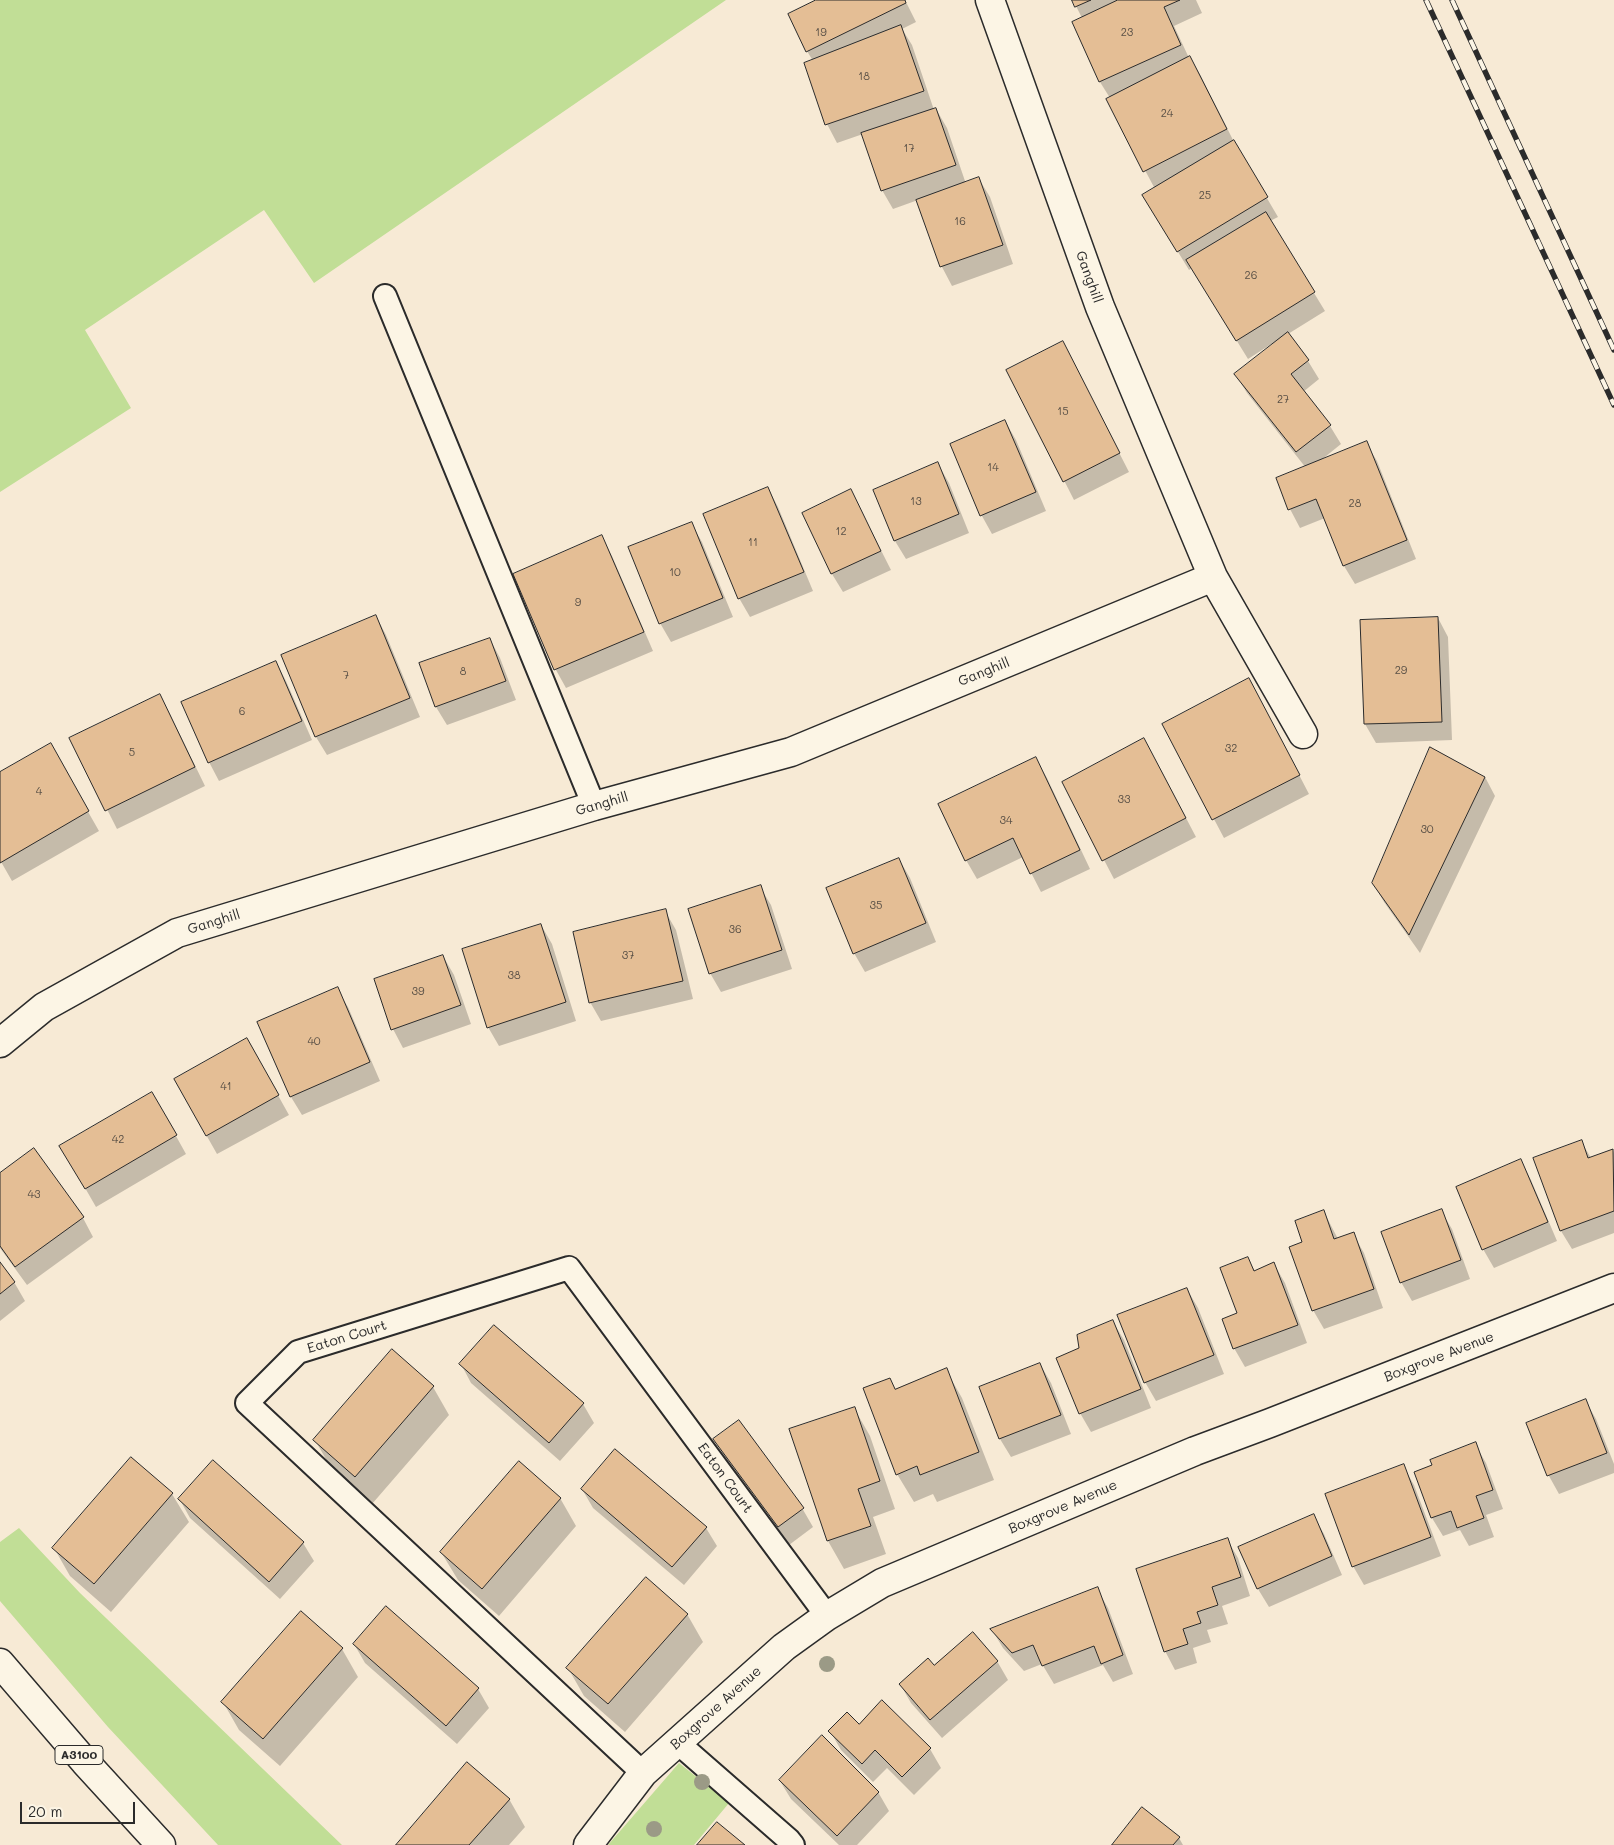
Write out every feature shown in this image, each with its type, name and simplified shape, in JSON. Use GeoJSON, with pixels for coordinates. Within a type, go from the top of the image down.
{"type":"FeatureCollection","features":[{"type":"Feature","properties":{"kind":"street","name":"Ganghill"},"geometry":{"type":"LineString","coordinates":[[990,0],[1100,306],[1213,578],[1303,734]]}},
{"type":"Feature","properties":{"kind":"street","name":"Ganghill"},"geometry":{"type":"LineString","coordinates":[[0,1043],[44,1007],[177,933],[594,806],[790,752],[1213,578]]}},
{"type":"Feature","properties":{"kind":"street","name":"Boxgrove Avenue"},"geometry":{"type":"LineString","coordinates":[[588,1845],[643,1773],[784,1648],[827,1616],[882,1583],[1186,1455],[1614,1288]]}},
{"type":"Feature","properties":{"kind":"street","name":"A3100"},"geometry":{"type":"LineString","coordinates":[[0,1662],[84,1762],[161,1845]]}},
{"type":"Feature","properties":{"kind":"lane"},"geometry":{"type":"LineString","coordinates":[[385,296],[594,806]]}},
{"type":"Feature","properties":{"kind":"lane","name":"Eaton Court"},"geometry":{"type":"LineString","coordinates":[[643,1773],[247,1402],[298,1352],[570,1268],[827,1616]]}},
{"type":"Feature","properties":{"kind":"lane"},"geometry":{"type":"LineString","coordinates":[[678,1743],[793,1845]]}},
{"type":"Feature","properties":{"kind":"green space"},"geometry":{"type":"Polygon","coordinates":[[[0,0],[726,0],[314,283],[264,210],[85,330],[131,408],[0,492],[0,0]]]}},
{"type":"Feature","properties":{"kind":"green space"},"geometry":{"type":"Polygon","coordinates":[[[19,1528],[80,1593],[342,1845],[218,1845],[108,1727],[0,1601],[0,1542],[19,1528]]]}},
{"type":"Feature","properties":{"kind":"green space"},"geometry":{"type":"Polygon","coordinates":[[[679,1763],[729,1803],[694,1845],[608,1845],[679,1763]]]}},
{"type":"Feature","properties":{"kind":"building"},"geometry":{"type":"Polygon","coordinates":[[[816,0],[905,0],[906,3],[806,52],[788,14],[816,0]]]}},
{"type":"Feature","properties":{"kind":"building"},"geometry":{"type":"Polygon","coordinates":[[[1072,0],[1091,0],[1075,7],[1072,0]]]}},
{"type":"Feature","properties":{"kind":"building"},"geometry":{"type":"Polygon","coordinates":[[[1118,0],[1180,0],[1164,7],[1181,45],[1099,82],[1072,22],[1118,0]]]}},
{"type":"Feature","properties":{"kind":"building"},"geometry":{"type":"Polygon","coordinates":[[[901,25],[924,91],[825,125],[804,63],[901,25]]]}},
{"type":"Feature","properties":{"kind":"building"},"geometry":{"type":"Polygon","coordinates":[[[1190,56],[1227,129],[1143,172],[1106,99],[1190,56]]]}},
{"type":"Feature","properties":{"kind":"building"},"geometry":{"type":"Polygon","coordinates":[[[936,108],[956,165],[881,191],[861,133],[936,108]]]}},
{"type":"Feature","properties":{"kind":"building"},"geometry":{"type":"Polygon","coordinates":[[[1234,140],[1268,197],[1177,252],[1142,195],[1234,140]]]}},
{"type":"Feature","properties":{"kind":"building"},"geometry":{"type":"Polygon","coordinates":[[[979,177],[1003,245],[940,267],[916,200],[979,177]]]}},
{"type":"Feature","properties":{"kind":"building"},"geometry":{"type":"Polygon","coordinates":[[[1266,212],[1315,292],[1236,341],[1186,260],[1266,212]]]}},
{"type":"Feature","properties":{"kind":"building"},"geometry":{"type":"Polygon","coordinates":[[[1288,332],[1309,360],[1291,374],[1331,425],[1296,452],[1234,374],[1288,332]]]}},
{"type":"Feature","properties":{"kind":"building"},"geometry":{"type":"Polygon","coordinates":[[[1063,341],[1120,453],[1063,482],[1006,370],[1063,341]]]}},
{"type":"Feature","properties":{"kind":"building"},"geometry":{"type":"Polygon","coordinates":[[[1005,420],[1036,492],[980,516],[950,444],[1005,420]]]}},
{"type":"Feature","properties":{"kind":"building"},"geometry":{"type":"Polygon","coordinates":[[[1367,441],[1407,540],[1343,566],[1316,499],[1288,510],[1276,478],[1367,441]]]}},
{"type":"Feature","properties":{"kind":"building"},"geometry":{"type":"Polygon","coordinates":[[[938,462],[959,514],[894,541],[873,490],[938,462]]]}},
{"type":"Feature","properties":{"kind":"building"},"geometry":{"type":"Polygon","coordinates":[[[768,487],[804,572],[738,599],[703,514],[768,487]]]}},
{"type":"Feature","properties":{"kind":"building"},"geometry":{"type":"Polygon","coordinates":[[[851,489],[881,551],[831,574],[802,513],[851,489]]]}},
{"type":"Feature","properties":{"kind":"building"},"geometry":{"type":"Polygon","coordinates":[[[692,522],[723,598],[659,624],[628,547],[692,522]]]}},
{"type":"Feature","properties":{"kind":"building"},"geometry":{"type":"Polygon","coordinates":[[[602,535],[644,632],[554,670],[513,574],[602,535]]]}},
{"type":"Feature","properties":{"kind":"building"},"geometry":{"type":"Polygon","coordinates":[[[376,615],[410,698],[315,737],[281,655],[376,615]]]}},
{"type":"Feature","properties":{"kind":"building"},"geometry":{"type":"Polygon","coordinates":[[[1438,617],[1442,722],[1364,724],[1360,620],[1438,617]]]}},
{"type":"Feature","properties":{"kind":"building"},"geometry":{"type":"Polygon","coordinates":[[[490,638],[506,681],[435,707],[419,663],[490,638]]]}},
{"type":"Feature","properties":{"kind":"building"},"geometry":{"type":"Polygon","coordinates":[[[276,661],[302,721],[208,763],[181,702],[276,661]]]}},
{"type":"Feature","properties":{"kind":"building"},"geometry":{"type":"Polygon","coordinates":[[[1249,678],[1300,775],[1212,820],[1162,724],[1249,678]]]}},
{"type":"Feature","properties":{"kind":"building"},"geometry":{"type":"Polygon","coordinates":[[[160,694],[195,767],[105,811],[69,738],[160,694]]]}},
{"type":"Feature","properties":{"kind":"building"},"geometry":{"type":"Polygon","coordinates":[[[1144,738],[1186,818],[1102,861],[1062,782],[1144,738]]]}},
{"type":"Feature","properties":{"kind":"building"},"geometry":{"type":"Polygon","coordinates":[[[51,743],[89,811],[0,863],[0,772],[51,743]]]}},
{"type":"Feature","properties":{"kind":"building"},"geometry":{"type":"Polygon","coordinates":[[[1430,747],[1485,777],[1409,935],[1372,883],[1430,747]]]}},
{"type":"Feature","properties":{"kind":"building"},"geometry":{"type":"Polygon","coordinates":[[[1036,757],[1080,850],[1030,874],[1013,838],[965,861],[938,804],[1036,757]]]}},
{"type":"Feature","properties":{"kind":"building"},"geometry":{"type":"Polygon","coordinates":[[[899,858],[926,923],[853,954],[826,888],[899,858]]]}},
{"type":"Feature","properties":{"kind":"building"},"geometry":{"type":"Polygon","coordinates":[[[761,885],[782,950],[709,974],[688,909],[761,885]]]}},
{"type":"Feature","properties":{"kind":"building"},"geometry":{"type":"Polygon","coordinates":[[[666,909],[683,981],[589,1003],[573,932],[666,909]]]}},
{"type":"Feature","properties":{"kind":"building"},"geometry":{"type":"Polygon","coordinates":[[[541,924],[566,1002],[487,1028],[462,949],[541,924]]]}},
{"type":"Feature","properties":{"kind":"building"},"geometry":{"type":"Polygon","coordinates":[[[443,955],[461,1005],[391,1030],[374,979],[443,955]]]}},
{"type":"Feature","properties":{"kind":"building"},"geometry":{"type":"Polygon","coordinates":[[[338,987],[370,1062],[290,1097],[257,1022],[338,987]]]}},
{"type":"Feature","properties":{"kind":"building"},"geometry":{"type":"Polygon","coordinates":[[[247,1038],[279,1095],[206,1136],[174,1079],[247,1038]]]}},
{"type":"Feature","properties":{"kind":"building"},"geometry":{"type":"Polygon","coordinates":[[[152,1092],[177,1135],[85,1189],[59,1146],[152,1092]]]}},
{"type":"Feature","properties":{"kind":"building"},"geometry":{"type":"Polygon","coordinates":[[[1582,1140],[1588,1158],[1613,1149],[1614,1211],[1560,1231],[1533,1158],[1582,1140]]]}},
{"type":"Feature","properties":{"kind":"building"},"geometry":{"type":"Polygon","coordinates":[[[34,1148],[84,1217],[15,1267],[0,1246],[0,1173],[34,1148]]]}},
{"type":"Feature","properties":{"kind":"building"},"geometry":{"type":"Polygon","coordinates":[[[1521,1159],[1548,1222],[1482,1250],[1456,1187],[1521,1159]]]}},
{"type":"Feature","properties":{"kind":"building"},"geometry":{"type":"Polygon","coordinates":[[[1442,1209],[1461,1260],[1400,1283],[1381,1232],[1442,1209]]]}},
{"type":"Feature","properties":{"kind":"building"},"geometry":{"type":"Polygon","coordinates":[[[1324,1210],[1334,1239],[1354,1232],[1374,1289],[1312,1311],[1289,1247],[1302,1242],[1295,1221],[1324,1210]]]}},
{"type":"Feature","properties":{"kind":"building"},"geometry":{"type":"Polygon","coordinates":[[[1248,1257],[1254,1271],[1274,1262],[1298,1325],[1233,1349],[1222,1319],[1237,1313],[1220,1268],[1248,1257]]]}},
{"type":"Feature","properties":{"kind":"building"},"geometry":{"type":"Polygon","coordinates":[[[0,1262],[15,1282],[0,1294],[0,1262]]]}},
{"type":"Feature","properties":{"kind":"building"},"geometry":{"type":"Polygon","coordinates":[[[1187,1288],[1214,1355],[1144,1383],[1117,1315],[1187,1288]]]}},
{"type":"Feature","properties":{"kind":"building"},"geometry":{"type":"Polygon","coordinates":[[[1113,1320],[1141,1389],[1079,1414],[1056,1358],[1079,1348],[1077,1335],[1113,1320]]]}},
{"type":"Feature","properties":{"kind":"building"},"geometry":{"type":"Polygon","coordinates":[[[494,1325],[584,1403],[549,1443],[459,1364],[494,1325]]]}},
{"type":"Feature","properties":{"kind":"building"},"geometry":{"type":"Polygon","coordinates":[[[392,1349],[434,1386],[355,1477],[313,1440],[392,1349]]]}},
{"type":"Feature","properties":{"kind":"building"},"geometry":{"type":"Polygon","coordinates":[[[1040,1363],[1061,1415],[999,1439],[979,1387],[1040,1363]]]}},
{"type":"Feature","properties":{"kind":"building"},"geometry":{"type":"Polygon","coordinates":[[[947,1368],[979,1452],[920,1475],[917,1466],[896,1475],[863,1388],[890,1378],[895,1389],[947,1368]]]}},
{"type":"Feature","properties":{"kind":"building"},"geometry":{"type":"Polygon","coordinates":[[[1586,1399],[1607,1453],[1547,1476],[1526,1423],[1586,1399]]]}},
{"type":"Feature","properties":{"kind":"building"},"geometry":{"type":"Polygon","coordinates":[[[855,1407],[880,1481],[858,1489],[871,1526],[827,1541],[789,1429],[855,1407]]]}},
{"type":"Feature","properties":{"kind":"building"},"geometry":{"type":"Polygon","coordinates":[[[739,1420],[804,1508],[778,1527],[713,1439],[739,1420]]]}},
{"type":"Feature","properties":{"kind":"building"},"geometry":{"type":"Polygon","coordinates":[[[1476,1442],[1493,1490],[1476,1496],[1484,1518],[1457,1528],[1451,1511],[1431,1518],[1414,1472],[1432,1465],[1430,1460],[1476,1442]]]}},
{"type":"Feature","properties":{"kind":"building"},"geometry":{"type":"Polygon","coordinates":[[[615,1449],[707,1527],[672,1567],[581,1489],[615,1449]]]}},
{"type":"Feature","properties":{"kind":"building"},"geometry":{"type":"Polygon","coordinates":[[[131,1457],[173,1493],[94,1584],[52,1548],[131,1457]]]}},
{"type":"Feature","properties":{"kind":"building"},"geometry":{"type":"Polygon","coordinates":[[[213,1460],[304,1542],[269,1582],[178,1499],[213,1460]]]}},
{"type":"Feature","properties":{"kind":"building"},"geometry":{"type":"Polygon","coordinates":[[[519,1461],[561,1498],[482,1589],[440,1552],[519,1461]]]}},
{"type":"Feature","properties":{"kind":"building"},"geometry":{"type":"Polygon","coordinates":[[[1404,1464],[1431,1537],[1352,1567],[1325,1494],[1404,1464]]]}},
{"type":"Feature","properties":{"kind":"building"},"geometry":{"type":"Polygon","coordinates":[[[1314,1514],[1332,1556],[1257,1589],[1238,1547],[1314,1514]]]}},
{"type":"Feature","properties":{"kind":"building"},"geometry":{"type":"Polygon","coordinates":[[[1228,1538],[1241,1577],[1212,1587],[1218,1605],[1197,1612],[1201,1623],[1183,1629],[1188,1644],[1164,1652],[1136,1569],[1228,1538]]]}},
{"type":"Feature","properties":{"kind":"building"},"geometry":{"type":"Polygon","coordinates":[[[646,1577],[688,1614],[608,1704],[566,1668],[646,1577]]]}},
{"type":"Feature","properties":{"kind":"building"},"geometry":{"type":"Polygon","coordinates":[[[1098,1587],[1123,1655],[1101,1664],[1094,1646],[1042,1666],[1033,1645],[1012,1653],[990,1629],[1098,1587]]]}},
{"type":"Feature","properties":{"kind":"building"},"geometry":{"type":"Polygon","coordinates":[[[386,1606],[479,1688],[446,1726],[353,1644],[386,1606]]]}},
{"type":"Feature","properties":{"kind":"building"},"geometry":{"type":"Polygon","coordinates":[[[301,1611],[343,1648],[263,1739],[221,1702],[301,1611]]]}},
{"type":"Feature","properties":{"kind":"building"},"geometry":{"type":"Polygon","coordinates":[[[973,1632],[998,1661],[930,1720],[899,1684],[928,1658],[934,1665],[973,1632]]]}},
{"type":"Feature","properties":{"kind":"building"},"geometry":{"type":"Polygon","coordinates":[[[882,1700],[931,1748],[902,1777],[875,1750],[862,1764],[828,1731],[847,1712],[859,1724],[882,1700]]]}},
{"type":"Feature","properties":{"kind":"building"},"geometry":{"type":"Polygon","coordinates":[[[822,1735],[879,1792],[837,1836],[779,1780],[822,1735]]]}},
{"type":"Feature","properties":{"kind":"building"},"geometry":{"type":"Polygon","coordinates":[[[467,1762],[510,1799],[469,1845],[396,1845],[467,1762]]]}},
{"type":"Feature","properties":{"kind":"building"},"geometry":{"type":"Polygon","coordinates":[[[1142,1807],[1180,1837],[1173,1845],[1112,1845],[1142,1807]]]}},
{"type":"Feature","properties":{"kind":"building"},"geometry":{"type":"Polygon","coordinates":[[[717,1822],[745,1845],[697,1845],[717,1822]]]}},
{"type":"Feature","properties":{"kind":"railway"},"geometry":{"type":"LineString","coordinates":[[1426,0],[1614,405]]}},
{"type":"Feature","properties":{"kind":"railway"},"geometry":{"type":"LineString","coordinates":[[1452,0],[1614,350]]}}]}
